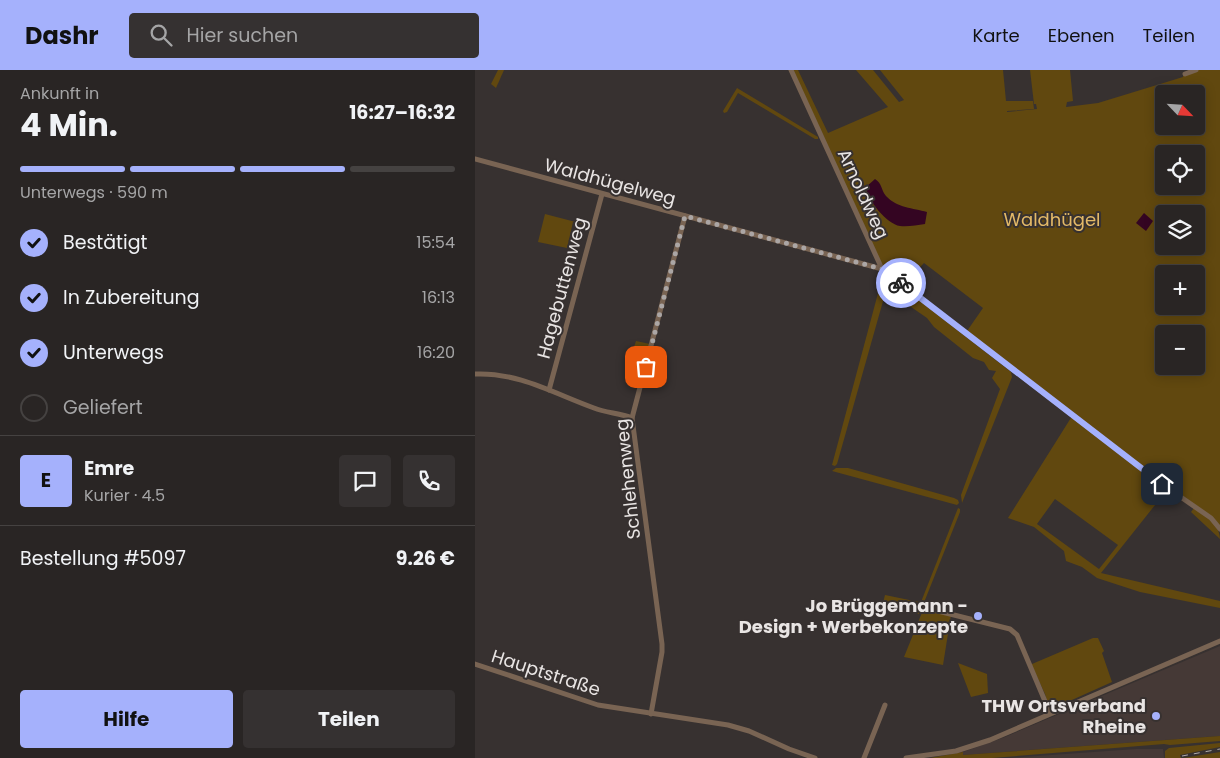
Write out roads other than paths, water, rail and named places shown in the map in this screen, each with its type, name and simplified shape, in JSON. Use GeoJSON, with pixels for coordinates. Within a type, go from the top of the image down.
{"type":"FeatureCollection","features":[{"type":"Feature","properties":{"kind":"street","name":"Arnoldweg"},"geometry":{"type":"LineString","coordinates":[[791,70],[882,269],[1123,454],[1211,518],[1220,529]]}},
{"type":"Feature","properties":{"kind":"street"},"geometry":{"type":"LineString","coordinates":[[1185,74],[1196,70]]}},
{"type":"Feature","properties":{"kind":"street","name":"Waldhügelweg"},"geometry":{"type":"LineString","coordinates":[[475,159],[882,269]]}},
{"type":"Feature","properties":{"kind":"street","name":"Hagebuttenweg"},"geometry":{"type":"LineString","coordinates":[[549,390],[602,194]]}},
{"type":"Feature","properties":{"kind":"street","name":"Schlehenweg"},"geometry":{"type":"LineString","coordinates":[[651,714],[662,644],[632,418],[685,216]]}},
{"type":"Feature","properties":{"kind":"street"},"geometry":{"type":"LineString","coordinates":[[475,374],[502,375],[549,390],[596,409],[632,418]]}},
{"type":"Feature","properties":{"kind":"street"},"geometry":{"type":"LineString","coordinates":[[922,607],[1010,629],[1017,635],[1050,713]]}},
{"type":"Feature","properties":{"kind":"street"},"geometry":{"type":"LineString","coordinates":[[906,758],[939,754],[973,746],[1220,641]]}},
{"type":"Feature","properties":{"kind":"street","name":"Hauptstraße"},"geometry":{"type":"LineString","coordinates":[[475,664],[609,708],[728,725],[742,729],[789,750],[815,758]]}},
{"type":"Feature","properties":{"kind":"street"},"geometry":{"type":"LineString","coordinates":[[864,758],[885,705]]}},
{"type":"Feature","properties":{"kind":"railway"},"geometry":{"type":"LineString","coordinates":[[1182,756],[1220,749]]}},
{"type":"Feature","properties":{"kind":"place","name":"Jo Brüggemann - Design + Werbekonzepte"},"geometry":{"type":"Point","coordinates":[978,616]}},
{"type":"Feature","properties":{"kind":"place","name":"THW Ortsverband Rheine"},"geometry":{"type":"Point","coordinates":[1156,716]}},
{"type":"Feature","properties":{"kind":"park label","name":"Waldhügel"},"geometry":{"type":"Point","coordinates":[1052,220]}}]}
